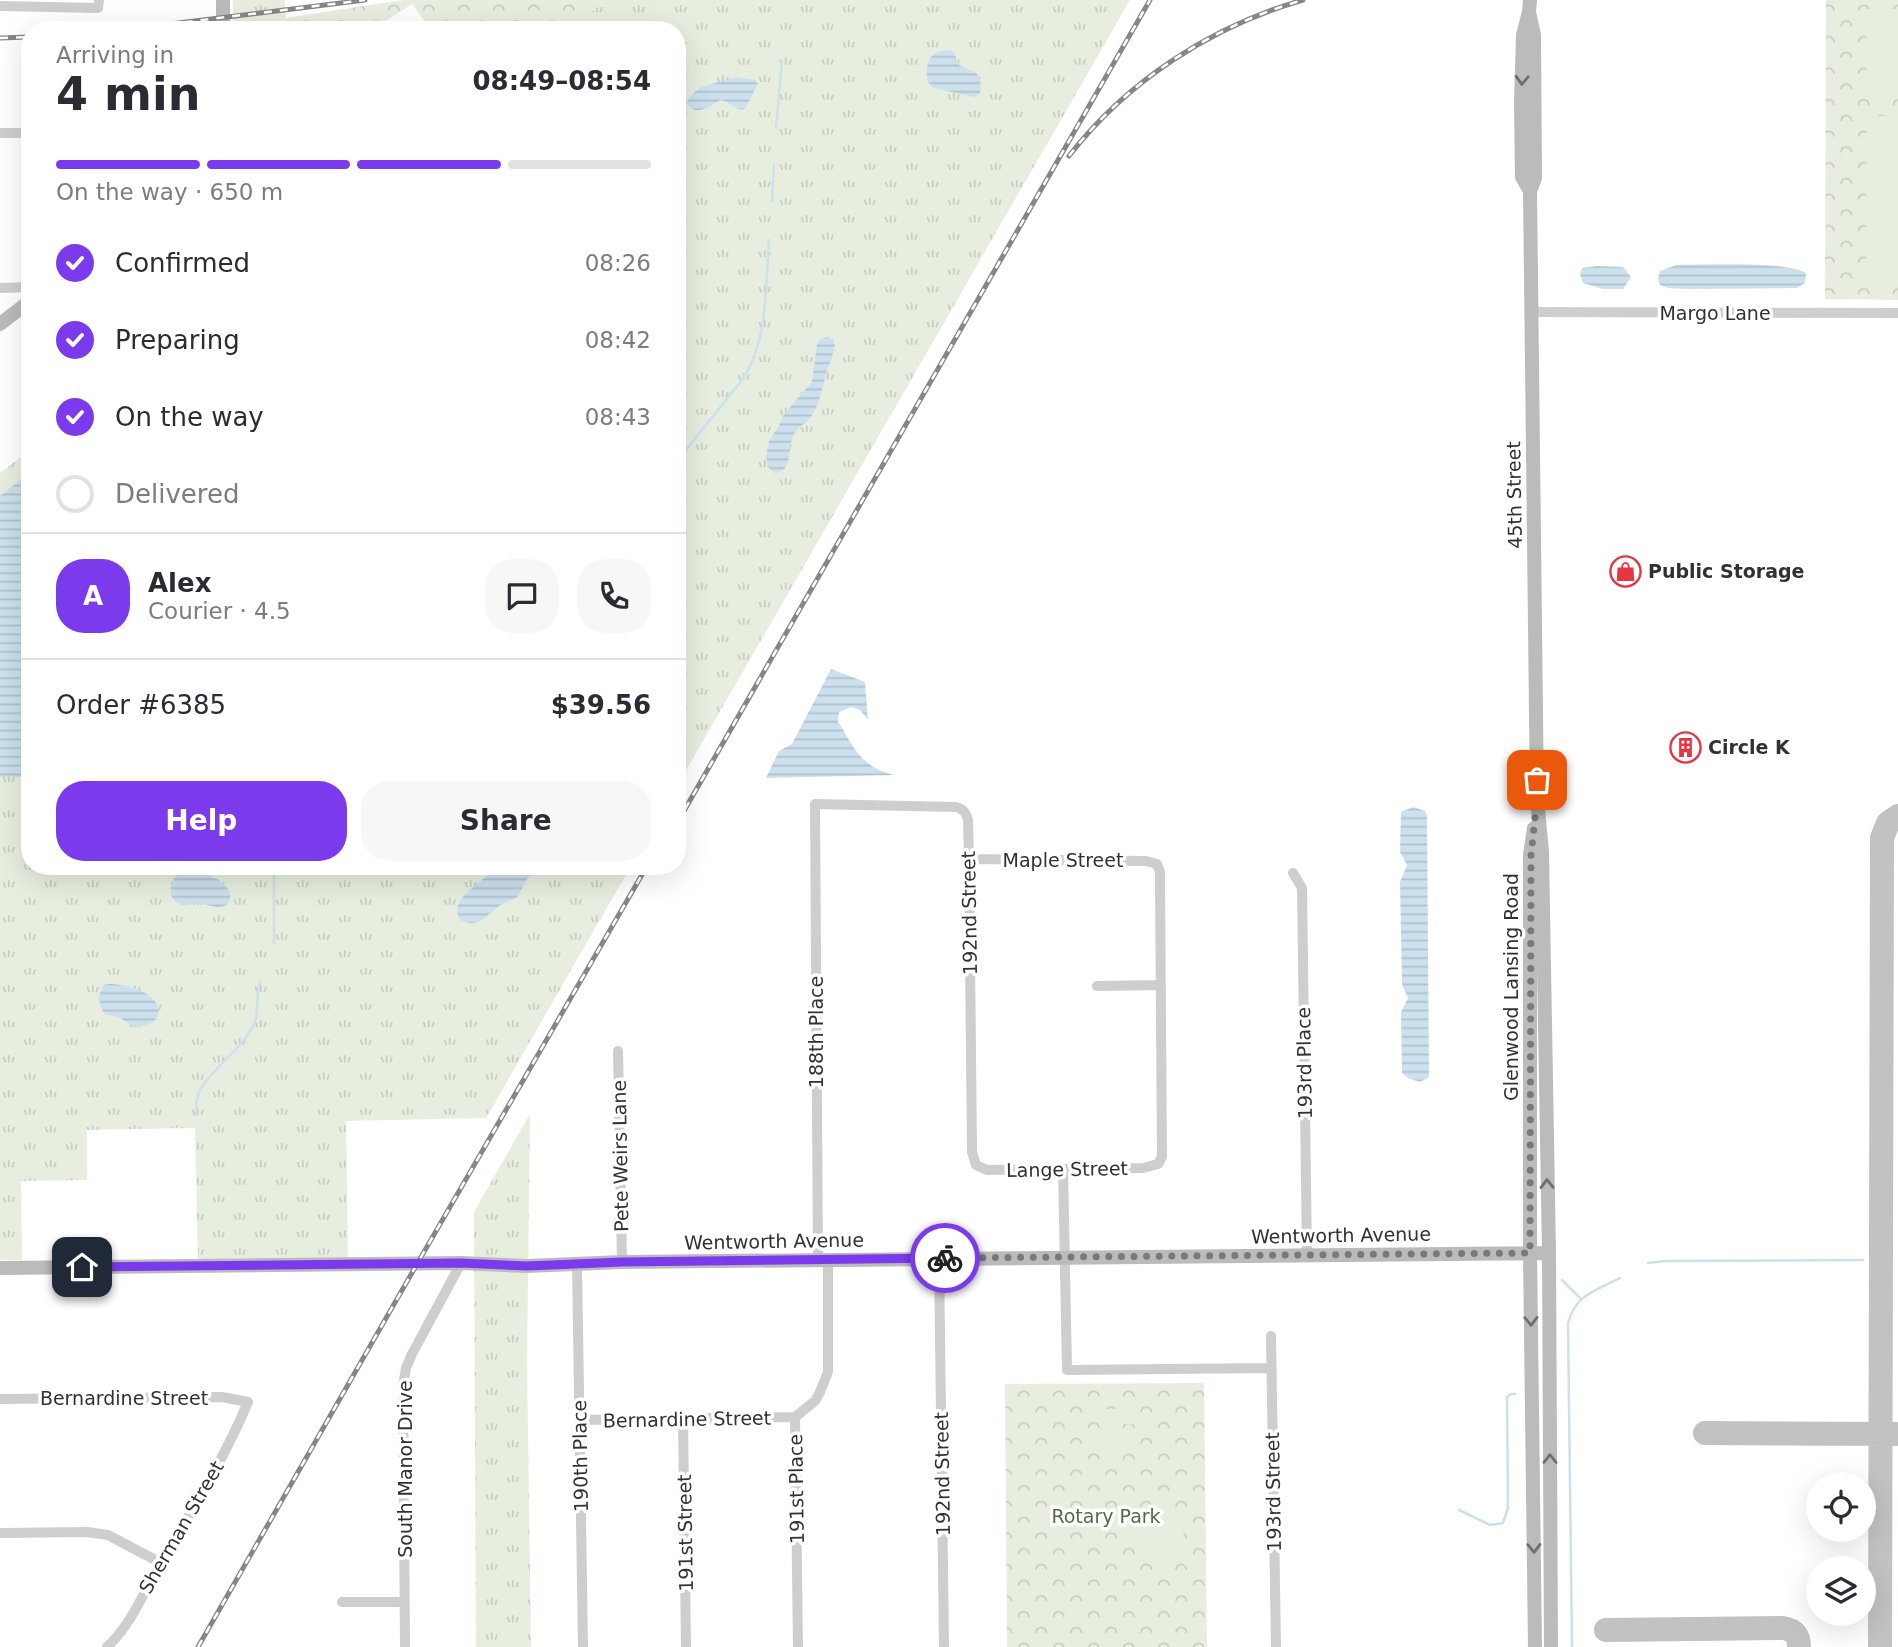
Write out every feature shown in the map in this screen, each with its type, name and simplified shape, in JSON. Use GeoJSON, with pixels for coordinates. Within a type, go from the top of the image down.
{"type":"FeatureCollection","features":[{"type":"Feature","properties":{"kind":"main road"},"geometry":{"type":"LineString","coordinates":[[223,0],[223,21]]}},
{"type":"Feature","properties":{"kind":"main road","name":"45th Street"},"geometry":{"type":"LineString","coordinates":[[1529,6],[1535,47],[1535,178],[1530,191],[1537,799]]}},
{"type":"Feature","properties":{"kind":"main road"},"geometry":{"type":"LineString","coordinates":[[0,324],[21,308]]}},
{"type":"Feature","properties":{"kind":"main road","name":"Glenwood Lansing Road"},"geometry":{"type":"LineString","coordinates":[[1537,799],[1542,852],[1549,1252],[1551,1647]]}},
{"type":"Feature","properties":{"kind":"main road","name":"Glenwood Lansing Road"},"geometry":{"type":"LineString","coordinates":[[1535,1647],[1530,1253],[1531,855],[1537,799]]}},
{"type":"Feature","properties":{"kind":"main road","name":"Wentworth Avenue"},"geometry":{"type":"LineString","coordinates":[[0,1268],[461,1263],[527,1266],[622,1262],[1549,1252]]}},
{"type":"Feature","properties":{"kind":"street"},"geometry":{"type":"LineString","coordinates":[[0,6],[98,4]]}},
{"type":"Feature","properties":{"kind":"street"},"geometry":{"type":"LineString","coordinates":[[0,133],[21,133]]}},
{"type":"Feature","properties":{"kind":"street"},"geometry":{"type":"LineString","coordinates":[[0,288],[21,288]]}},
{"type":"Feature","properties":{"kind":"street","name":"Margo Lane"},"geometry":{"type":"LineString","coordinates":[[1531,312],[1898,313]]}},
{"type":"Feature","properties":{"kind":"street","name":"192nd Street"},"geometry":{"type":"LineString","coordinates":[[815,804],[964,810],[968,820],[972,1152],[976,1165]]}},
{"type":"Feature","properties":{"kind":"street","name":"188th Place"},"geometry":{"type":"LineString","coordinates":[[815,804],[823,1260]]}},
{"type":"Feature","properties":{"kind":"street","name":"Maple Street"},"geometry":{"type":"LineString","coordinates":[[969,859],[1146,860],[1157,864],[1160,872],[1161,985]]}},
{"type":"Feature","properties":{"kind":"street","name":"193rd Place"},"geometry":{"type":"LineString","coordinates":[[1293,873],[1302,888],[1307,1255]]}},
{"type":"Feature","properties":{"kind":"street"},"geometry":{"type":"LineString","coordinates":[[1097,986],[1161,985]]}},
{"type":"Feature","properties":{"kind":"street","name":"Lange Street"},"geometry":{"type":"LineString","coordinates":[[976,1165],[986,1170],[1143,1168],[1158,1164],[1163,1148],[1161,985]]}},
{"type":"Feature","properties":{"kind":"street","name":"Pete Weirs Lane"},"geometry":{"type":"LineString","coordinates":[[618,1051],[622,1262]]}},
{"type":"Feature","properties":{"kind":"street"},"geometry":{"type":"LineString","coordinates":[[1063,1169],[1067,1370],[1271,1368]]}},
{"type":"Feature","properties":{"kind":"street","name":"192nd Street"},"geometry":{"type":"LineString","coordinates":[[939,1258],[944,1647]]}},
{"type":"Feature","properties":{"kind":"street","name":"191st Place"},"geometry":{"type":"LineString","coordinates":[[797,1647],[795,1417],[815,1401],[828,1372],[823,1260]]}},
{"type":"Feature","properties":{"kind":"street","name":"South Manor Drive"},"geometry":{"type":"LineString","coordinates":[[405,1647],[402,1386],[412,1354],[461,1263]]}},
{"type":"Feature","properties":{"kind":"street","name":"190th Place"},"geometry":{"type":"LineString","coordinates":[[577,1265],[583,1647]]}},
{"type":"Feature","properties":{"kind":"street","name":"193rd Street"},"geometry":{"type":"LineString","coordinates":[[1271,1336],[1276,1647]]}},
{"type":"Feature","properties":{"kind":"street","name":"Bernardine Street"},"geometry":{"type":"LineString","coordinates":[[0,1399],[222,1397],[248,1402]]}},
{"type":"Feature","properties":{"kind":"street","name":"Sherman Street"},"geometry":{"type":"LineString","coordinates":[[107,1647],[115,1640],[161,1563],[235,1432],[248,1402]]}},
{"type":"Feature","properties":{"kind":"street","name":"Bernardine Street"},"geometry":{"type":"LineString","coordinates":[[579,1420],[795,1417]]}},
{"type":"Feature","properties":{"kind":"street","name":"191st Street"},"geometry":{"type":"LineString","coordinates":[[683,1418],[686,1647]]}},
{"type":"Feature","properties":{"kind":"street"},"geometry":{"type":"LineString","coordinates":[[0,1533],[87,1532],[108,1535],[161,1563]]}},
{"type":"Feature","properties":{"kind":"street"},"geometry":{"type":"LineString","coordinates":[[342,1602],[404,1602]]}},
{"type":"Feature","properties":{"kind":"green space"},"geometry":{"type":"Polygon","coordinates":[[[233,0],[285,0],[286,21],[233,21],[233,0]]]}},
{"type":"Feature","properties":{"kind":"green space"},"geometry":{"type":"Polygon","coordinates":[[[402,0],[606,0],[579,21],[424,21],[412,4],[386,21],[286,21],[286,18],[402,0]]]}},
{"type":"Feature","properties":{"kind":"green space"},"geometry":{"type":"Polygon","coordinates":[[[606,0],[1130,0],[686,770],[686,21],[579,21],[606,0]]]}},
{"type":"Feature","properties":{"kind":"green space"},"geometry":{"type":"Polygon","coordinates":[[[1826,0],[1898,0],[1898,300],[1825,299],[1826,0]]]}},
{"type":"Feature","properties":{"kind":"green space"},"geometry":{"type":"Polygon","coordinates":[[[1867,9],[1898,9],[1898,96],[1867,96],[1867,9]]]}},
{"type":"Feature","properties":{"kind":"green space"},"geometry":{"type":"Polygon","coordinates":[[[1867,116],[1898,116],[1898,286],[1866,286],[1867,116]]]}},
{"type":"Feature","properties":{"kind":"green space"},"geometry":{"type":"Polygon","coordinates":[[[21,457],[21,875],[626,875],[486,1118],[346,1121],[348,1258],[198,1259],[195,1128],[87,1130],[87,1180],[21,1181],[22,1260],[0,1260],[0,473],[21,457]]]}},
{"type":"Feature","properties":{"kind":"green space"},"geometry":{"type":"Polygon","coordinates":[[[530,1114],[527,1360],[531,1647],[476,1647],[474,1212],[530,1114]]]}},
{"type":"Feature","properties":{"kind":"green space","name":"Rotary Park"},"geometry":{"type":"Polygon","coordinates":[[[1204,1383],[1207,1647],[1007,1647],[1005,1384],[1204,1383]]]}},
{"type":"Feature","properties":{"kind":"green space"},"geometry":{"type":"Polygon","coordinates":[[[1101,1409],[1132,1409],[1133,1424],[1101,1424],[1101,1409]]]}},
{"type":"Feature","properties":{"kind":"green space"},"geometry":{"type":"Polygon","coordinates":[[[1101,1431],[1133,1431],[1133,1446],[1101,1446],[1101,1431]]]}},
{"type":"Feature","properties":{"kind":"green space"},"geometry":{"type":"Polygon","coordinates":[[[1138,1509],[1179,1509],[1183,1517],[1184,1551],[1166,1562],[1149,1559],[1135,1552],[1130,1527],[1138,1509]]]}},
{"type":"Feature","properties":{"kind":"water"},"geometry":{"type":"Polygon","coordinates":[[[949,50],[954,52],[959,65],[979,77],[980,93],[975,97],[933,88],[927,80],[930,59],[937,53],[949,50]]]}},
{"type":"Feature","properties":{"kind":"water"},"geometry":{"type":"Polygon","coordinates":[[[737,77],[755,80],[758,84],[745,109],[738,109],[721,100],[700,110],[686,104],[700,88],[737,77]]]}},
{"type":"Feature","properties":{"kind":"water"},"geometry":{"type":"Polygon","coordinates":[[[1744,264],[1796,269],[1806,273],[1805,283],[1797,288],[1688,289],[1660,285],[1660,271],[1676,265],[1744,264]]]}},
{"type":"Feature","properties":{"kind":"water"},"geometry":{"type":"Polygon","coordinates":[[[1623,267],[1631,277],[1623,289],[1603,289],[1583,283],[1580,274],[1582,268],[1623,267]]]}},
{"type":"Feature","properties":{"kind":"water"},"geometry":{"type":"Polygon","coordinates":[[[827,337],[833,340],[835,345],[817,405],[810,418],[794,434],[785,468],[774,473],[768,467],[766,456],[769,441],[784,414],[812,382],[817,344],[819,340],[827,337]]]}},
{"type":"Feature","properties":{"kind":"water"},"geometry":{"type":"Polygon","coordinates":[[[21,479],[21,777],[0,777],[0,496],[21,479]]]}},
{"type":"Feature","properties":{"kind":"water"},"geometry":{"type":"Polygon","coordinates":[[[831,669],[865,682],[868,720],[860,710],[851,707],[839,712],[838,722],[863,759],[893,775],[766,778],[779,751],[792,744],[831,669]]]}},
{"type":"Feature","properties":{"kind":"water"},"geometry":{"type":"Polygon","coordinates":[[[1413,807],[1425,811],[1427,817],[1429,1077],[1420,1082],[1402,1073],[1401,1012],[1408,998],[1402,984],[1400,882],[1407,865],[1400,852],[1401,812],[1413,807]]]}},
{"type":"Feature","properties":{"kind":"water"},"geometry":{"type":"Polygon","coordinates":[[[177,875],[207,875],[225,885],[230,898],[227,905],[217,907],[202,904],[183,905],[171,894],[177,875]]]}},
{"type":"Feature","properties":{"kind":"water"},"geometry":{"type":"Polygon","coordinates":[[[488,875],[532,875],[526,880],[517,897],[502,904],[476,923],[462,921],[458,915],[460,901],[488,875]]]}},
{"type":"Feature","properties":{"kind":"water"},"geometry":{"type":"Polygon","coordinates":[[[104,985],[122,985],[149,995],[159,1010],[156,1019],[144,1026],[135,1026],[105,1014],[99,996],[104,985]]]}},
{"type":"Feature","properties":{"kind":"waterway"},"geometry":{"type":"LineString","coordinates":[[776,128],[782,61]]}},
{"type":"Feature","properties":{"kind":"waterway"},"geometry":{"type":"LineString","coordinates":[[772,201],[774,165]]}},
{"type":"Feature","properties":{"kind":"waterway"},"geometry":{"type":"LineString","coordinates":[[686,450],[743,379],[751,363],[762,329],[769,240]]}},
{"type":"Feature","properties":{"kind":"waterway"},"geometry":{"type":"LineString","coordinates":[[274,875],[274,944]]}},
{"type":"Feature","properties":{"kind":"waterway"},"geometry":{"type":"LineString","coordinates":[[196,1115],[197,1098],[201,1088],[243,1041],[254,1024],[260,982]]}},
{"type":"Feature","properties":{"kind":"waterway"},"geometry":{"type":"LineString","coordinates":[[1648,1263],[1863,1260]]}},
{"type":"Feature","properties":{"kind":"waterway"},"geometry":{"type":"LineString","coordinates":[[1572,1647],[1568,1323],[1581,1299],[1620,1278]]}},
{"type":"Feature","properties":{"kind":"waterway"},"geometry":{"type":"LineString","coordinates":[[1562,1280],[1581,1299]]}},
{"type":"Feature","properties":{"kind":"waterway"},"geometry":{"type":"LineString","coordinates":[[1459,1510],[1490,1525],[1503,1523],[1508,1508],[1507,1397],[1515,1394]]}},
{"type":"Feature","properties":{"kind":"taxiway"},"geometry":{"type":"LineString","coordinates":[[1880,1647],[1882,838],[1888,823],[1898,816]]}},
{"type":"Feature","properties":{"kind":"taxiway"},"geometry":{"type":"LineString","coordinates":[[1705,1433],[1898,1434]]}},
{"type":"Feature","properties":{"kind":"taxiway"},"geometry":{"type":"LineString","coordinates":[[1606,1630],[1783,1628],[1796,1634],[1799,1647]]}},
{"type":"Feature","properties":{"kind":"railway"},"geometry":{"type":"LineString","coordinates":[[194,21],[365,0]]}},
{"type":"Feature","properties":{"kind":"railway"},"geometry":{"type":"LineString","coordinates":[[686,807],[1150,0]]}},
{"type":"Feature","properties":{"kind":"railway"},"geometry":{"type":"LineString","coordinates":[[1069,156],[1117,104],[1174,60],[1236,25],[1303,0]]}},
{"type":"Feature","properties":{"kind":"railway"},"geometry":{"type":"LineString","coordinates":[[0,38],[21,37]]}},
{"type":"Feature","properties":{"kind":"railway"},"geometry":{"type":"LineString","coordinates":[[198,1647],[642,875]]}},
{"type":"Feature","properties":{"kind":"way so far"},"geometry":{"type":"LineString","coordinates":[[945,1258],[1530,1253],[1531,855],[1537,780]]}},
{"type":"Feature","properties":{"kind":"place","name":"Public Storage"},"geometry":{"type":"Point","coordinates":[1625,571]}},
{"type":"Feature","properties":{"kind":"place","name":"Circle K"},"geometry":{"type":"Point","coordinates":[1685,747]}},
{"type":"Feature","properties":{"kind":"route"},"geometry":{"type":"LineString","coordinates":[[82,1267],[461,1263],[527,1266],[622,1262],[945,1258]]}}]}
